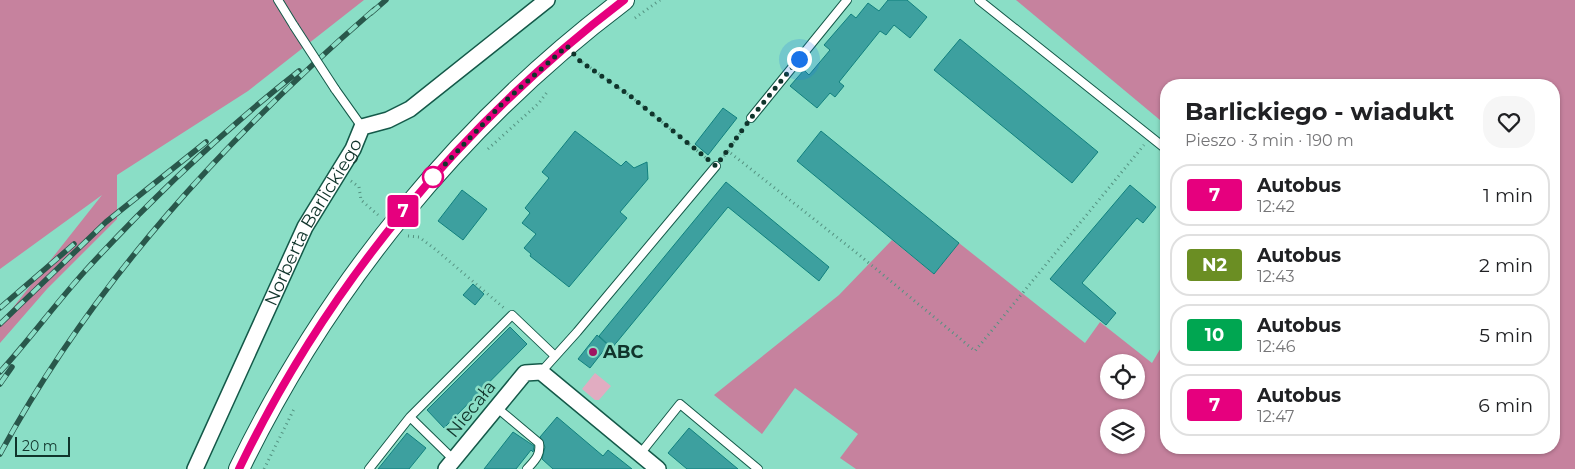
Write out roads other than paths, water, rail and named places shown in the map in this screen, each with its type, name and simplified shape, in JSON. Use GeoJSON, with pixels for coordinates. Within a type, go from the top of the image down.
{"type":"FeatureCollection","features":[{"type":"Feature","properties":{"kind":"street","name":"Norberta Barlickiego"},"geometry":{"type":"LineString","coordinates":[[195,469],[305,227],[353,150],[362,127],[388,120],[410,109],[547,0]]}},
{"type":"Feature","properties":{"kind":"street"},"geometry":{"type":"LineString","coordinates":[[239,469],[274,403],[340,296],[451,156],[523,84],[624,0]]}},
{"type":"Feature","properties":{"kind":"street","name":"Niecała"},"geometry":{"type":"LineString","coordinates":[[450,464],[525,372],[541,372]]}},
{"type":"Feature","properties":{"kind":"street"},"geometry":{"type":"LineString","coordinates":[[541,372],[658,469]]}},
{"type":"Feature","properties":{"kind":"lane"},"geometry":{"type":"LineString","coordinates":[[278,0],[335,89],[362,127]]}},
{"type":"Feature","properties":{"kind":"lane"},"geometry":{"type":"LineString","coordinates":[[751,118],[847,0]]}},
{"type":"Feature","properties":{"kind":"lane"},"geometry":{"type":"LineString","coordinates":[[979,0],[1160,144]]}},
{"type":"Feature","properties":{"kind":"lane"},"geometry":{"type":"LineString","coordinates":[[541,372],[716,166]]}},
{"type":"Feature","properties":{"kind":"lane"},"geometry":{"type":"LineString","coordinates":[[369,469],[410,417],[512,315],[555,356]]}},
{"type":"Feature","properties":{"kind":"lane"},"geometry":{"type":"LineString","coordinates":[[640,454],[680,404],[758,469]]}},
{"type":"Feature","properties":{"kind":"lane"},"geometry":{"type":"LineString","coordinates":[[496,407],[539,443],[540,450],[537,458],[527,469]]}},
{"type":"Feature","properties":{"kind":"lane"},"geometry":{"type":"LineString","coordinates":[[410,417],[450,464]]}},
{"type":"Feature","properties":{"kind":"railway"},"geometry":{"type":"LineString","coordinates":[[371,13],[386,0]]}},
{"type":"Feature","properties":{"kind":"railway"},"geometry":{"type":"LineString","coordinates":[[0,454],[37,391],[77,330],[121,271],[167,215],[216,160],[267,108],[375,9]]}},
{"type":"Feature","properties":{"kind":"railway"},"geometry":{"type":"LineString","coordinates":[[0,372],[110,244],[188,166],[299,71]]}},
{"type":"Feature","properties":{"kind":"railway"},"geometry":{"type":"LineString","coordinates":[[0,324],[106,222],[206,142]]}},
{"type":"Feature","properties":{"kind":"railway"},"geometry":{"type":"LineString","coordinates":[[0,308],[74,244]]}},
{"type":"Feature","properties":{"kind":"railway"},"geometry":{"type":"LineString","coordinates":[[0,384],[12,367]]}},
{"type":"Feature","properties":{"kind":"place","name":"ABC"},"geometry":{"type":"Point","coordinates":[593,352]}}]}
